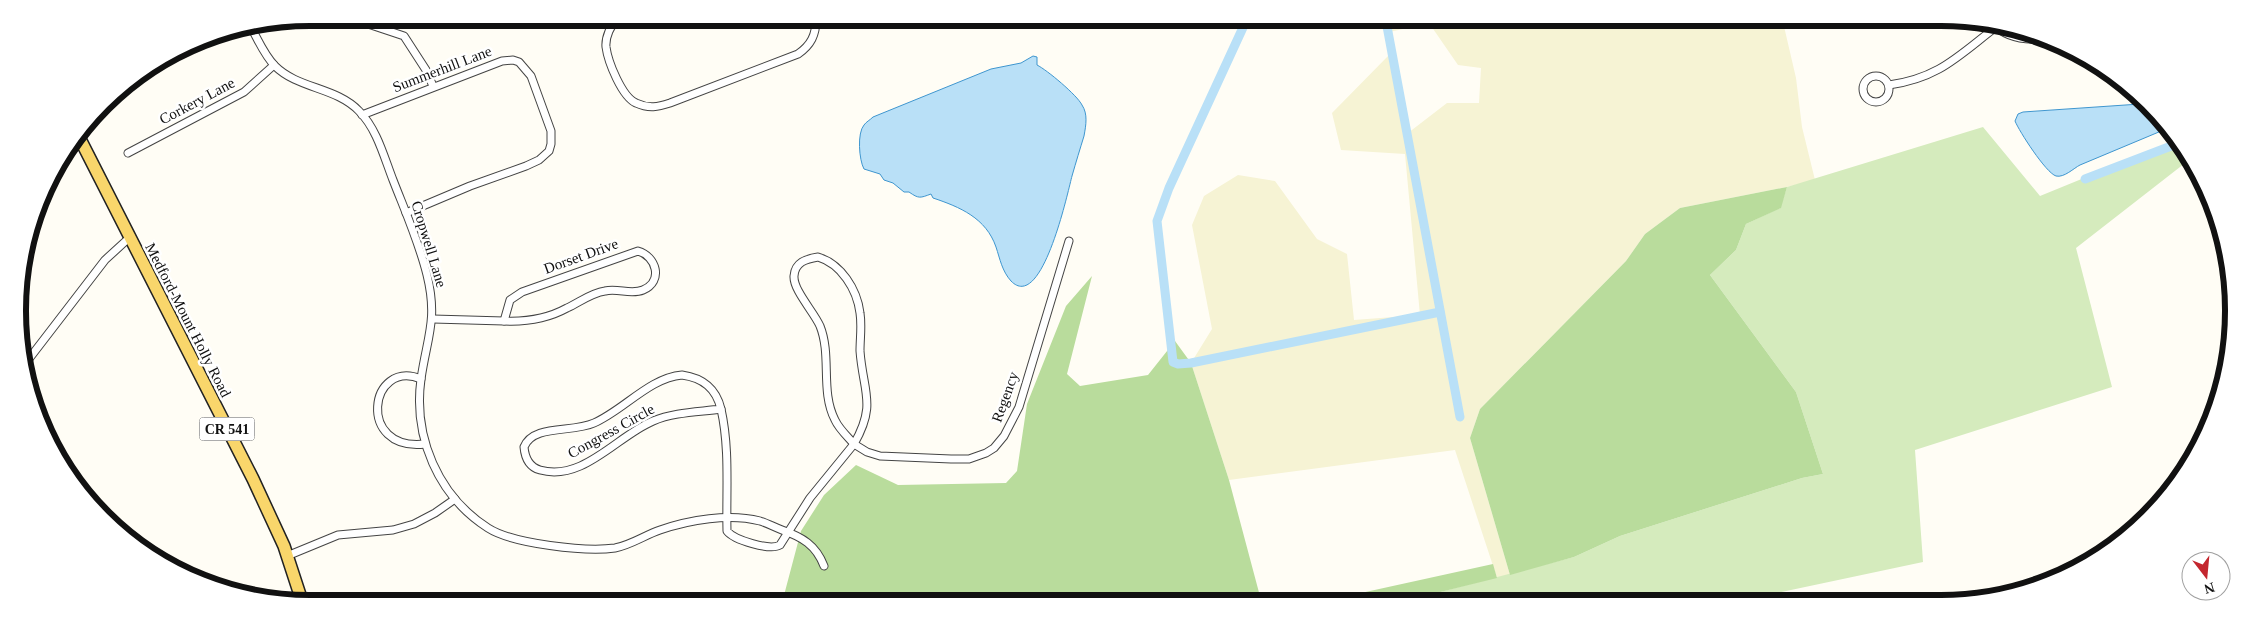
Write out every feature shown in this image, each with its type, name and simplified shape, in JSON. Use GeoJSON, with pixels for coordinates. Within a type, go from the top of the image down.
{"type":"FeatureCollection","features":[{"type":"Feature","properties":{"kind":"main road","name":"Medford-Mount Holly Road"},"geometry":{"type":"LineString","coordinates":[[82,142],[253,479],[287,556],[300,594]]}},
{"type":"Feature","properties":{"kind":"street"},"geometry":{"type":"LineString","coordinates":[[374,26],[404,36],[426,70],[433,86]]}},
{"type":"Feature","properties":{"kind":"street"},"geometry":{"type":"LineString","coordinates":[[612,26],[609,30],[606,48],[617,77],[625,94],[634,103],[650,108],[670,103],[798,54],[807,48],[813,39],[816,26]]}},
{"type":"Feature","properties":{"kind":"street"},"geometry":{"type":"LineString","coordinates":[[1889,85],[1912,81],[1935,73],[1949,64],[1988,31]]}},
{"type":"Feature","properties":{"kind":"street","name":"Cropwell Lane"},"geometry":{"type":"LineString","coordinates":[[254,32],[274,65],[294,79],[340,97],[362,115],[378,142],[427,273],[432,305],[433,320],[421,379],[420,416],[425,444],[435,470],[455,498],[471,516],[491,530],[514,538],[559,546],[615,548],[672,526],[700,520],[726,518],[761,521],[789,532],[811,544],[824,566]]}},
{"type":"Feature","properties":{"kind":"street","name":"Summerhill Lane"},"geometry":{"type":"LineString","coordinates":[[362,115],[502,60],[519,62],[528,70],[531,76],[551,131],[551,144],[544,156],[526,166],[470,186],[406,213]]}},
{"type":"Feature","properties":{"kind":"street","name":"Corkery Lane"},"geometry":{"type":"LineString","coordinates":[[128,153],[244,92],[274,65]]}},
{"type":"Feature","properties":{"kind":"street"},"geometry":{"type":"LineString","coordinates":[[30,357],[105,260],[129,238]]}},
{"type":"Feature","properties":{"kind":"street","name":"Regency"},"geometry":{"type":"LineString","coordinates":[[854,444],[867,452],[880,456],[951,459],[969,459],[994,448],[1004,436],[1019,407],[1069,241]]}},
{"type":"Feature","properties":{"kind":"street","name":"Dorset Drive"},"geometry":{"type":"LineString","coordinates":[[433,320],[504,321],[527,321],[552,315],[590,296],[606,291],[630,292],[644,290],[650,286],[656,274],[653,261],[644,253],[631,252],[530,289],[510,300],[504,321]]}},
{"type":"Feature","properties":{"kind":"street"},"geometry":{"type":"LineString","coordinates":[[726,518],[726,531],[730,535],[775,547],[789,532],[810,498],[854,444],[864,424],[868,406],[860,351],[860,311],[850,285],[833,264],[818,257],[804,260],[795,269],[794,280],[821,329],[826,349],[828,398],[833,415],[836,422],[854,444]]}},
{"type":"Feature","properties":{"kind":"street"},"geometry":{"type":"LineString","coordinates":[[421,379],[406,376],[390,381],[381,390],[377,409],[381,427],[390,438],[409,445],[425,444]]}},
{"type":"Feature","properties":{"kind":"street","name":"Congress Circle"},"geometry":{"type":"LineString","coordinates":[[721,409],[670,415],[653,421],[636,429],[588,462],[564,471],[549,472],[536,469],[524,454],[527,441],[532,436],[546,431],[569,430],[592,424],[607,417],[658,383],[674,376],[691,377],[706,383],[717,396],[721,409],[726,450],[728,501],[726,518]]}},
{"type":"Feature","properties":{"kind":"street"},"geometry":{"type":"LineString","coordinates":[[287,556],[338,535],[393,530],[414,524],[435,513],[455,498]]}},
{"type":"Feature","properties":{"kind":"shaded area"},"geometry":{"type":"Polygon","coordinates":[[[1383,26],[1416,26],[1385,33],[1383,26]]]}},
{"type":"Feature","properties":{"kind":"shaded area"},"geometry":{"type":"Polygon","coordinates":[[[1431,26],[1784,26],[1796,78],[1802,127],[1815,180],[1680,208],[1645,234],[1626,261],[1480,409],[1470,438],[1510,575],[1497,578],[1455,450],[1229,480],[1191,363],[1212,329],[1192,225],[1204,196],[1238,175],[1275,181],[1317,239],[1347,254],[1354,320],[1420,315],[1405,154],[1341,150],[1332,113],[1390,54],[1408,133],[1447,103],[1479,103],[1481,68],[1458,65],[1431,26]]]}},
{"type":"Feature","properties":{"kind":"green space"},"geometry":{"type":"Polygon","coordinates":[[[1983,127],[2040,196],[2170,143],[2184,164],[2076,248],[2112,387],[1915,450],[1923,562],[1767,595],[1428,595],[1574,557],[1620,536],[1802,478],[1823,474],[1796,392],[1710,275],[1736,250],[1746,224],[1780,208],[1787,187],[1983,127]]]}},
{"type":"Feature","properties":{"kind":"green space"},"geometry":{"type":"Polygon","coordinates":[[[1787,187],[1781,208],[1746,224],[1736,250],[1710,275],[1796,392],[1823,474],[1802,478],[1620,536],[1574,557],[1510,575],[1470,438],[1480,409],[1626,261],[1645,234],[1680,208],[1787,187]]]}},
{"type":"Feature","properties":{"kind":"green space"},"geometry":{"type":"Polygon","coordinates":[[[1092,276],[1067,374],[1080,386],[1148,375],[1175,341],[1191,363],[1229,480],[1260,595],[784,595],[801,531],[824,495],[856,465],[898,485],[1006,483],[1017,471],[1027,404],[1066,306],[1092,276]]]}},
{"type":"Feature","properties":{"kind":"green space"},"geometry":{"type":"Polygon","coordinates":[[[1493,564],[1497,578],[1428,595],[1352,595],[1493,564]]]}},
{"type":"Feature","properties":{"kind":"water"},"geometry":{"type":"Polygon","coordinates":[[[1033,56],[1037,57],[1037,65],[1061,83],[1079,101],[1084,108],[1086,124],[1052,246],[1043,266],[1033,280],[1022,286],[1011,281],[1008,277],[1003,269],[992,237],[986,228],[971,215],[953,205],[933,198],[931,194],[920,197],[904,192],[893,183],[884,180],[880,174],[864,169],[860,153],[860,134],[864,125],[873,117],[991,69],[1021,63],[1033,56]]]}},
{"type":"Feature","properties":{"kind":"water"},"geometry":{"type":"Polygon","coordinates":[[[2135,104],[2161,131],[2080,165],[2066,174],[2056,176],[2040,160],[2015,121],[2018,114],[2023,112],[2135,104]]]}},
{"type":"Feature","properties":{"kind":"waterway"},"geometry":{"type":"LineString","coordinates":[[1244,26],[1169,188],[1157,221],[1173,362],[1178,364],[1191,363],[1440,312]]}},
{"type":"Feature","properties":{"kind":"waterway"},"geometry":{"type":"LineString","coordinates":[[1387,26],[1460,417]]}},
{"type":"Feature","properties":{"kind":"waterway"},"geometry":{"type":"LineString","coordinates":[[2085,179],[2172,146]]}}]}
